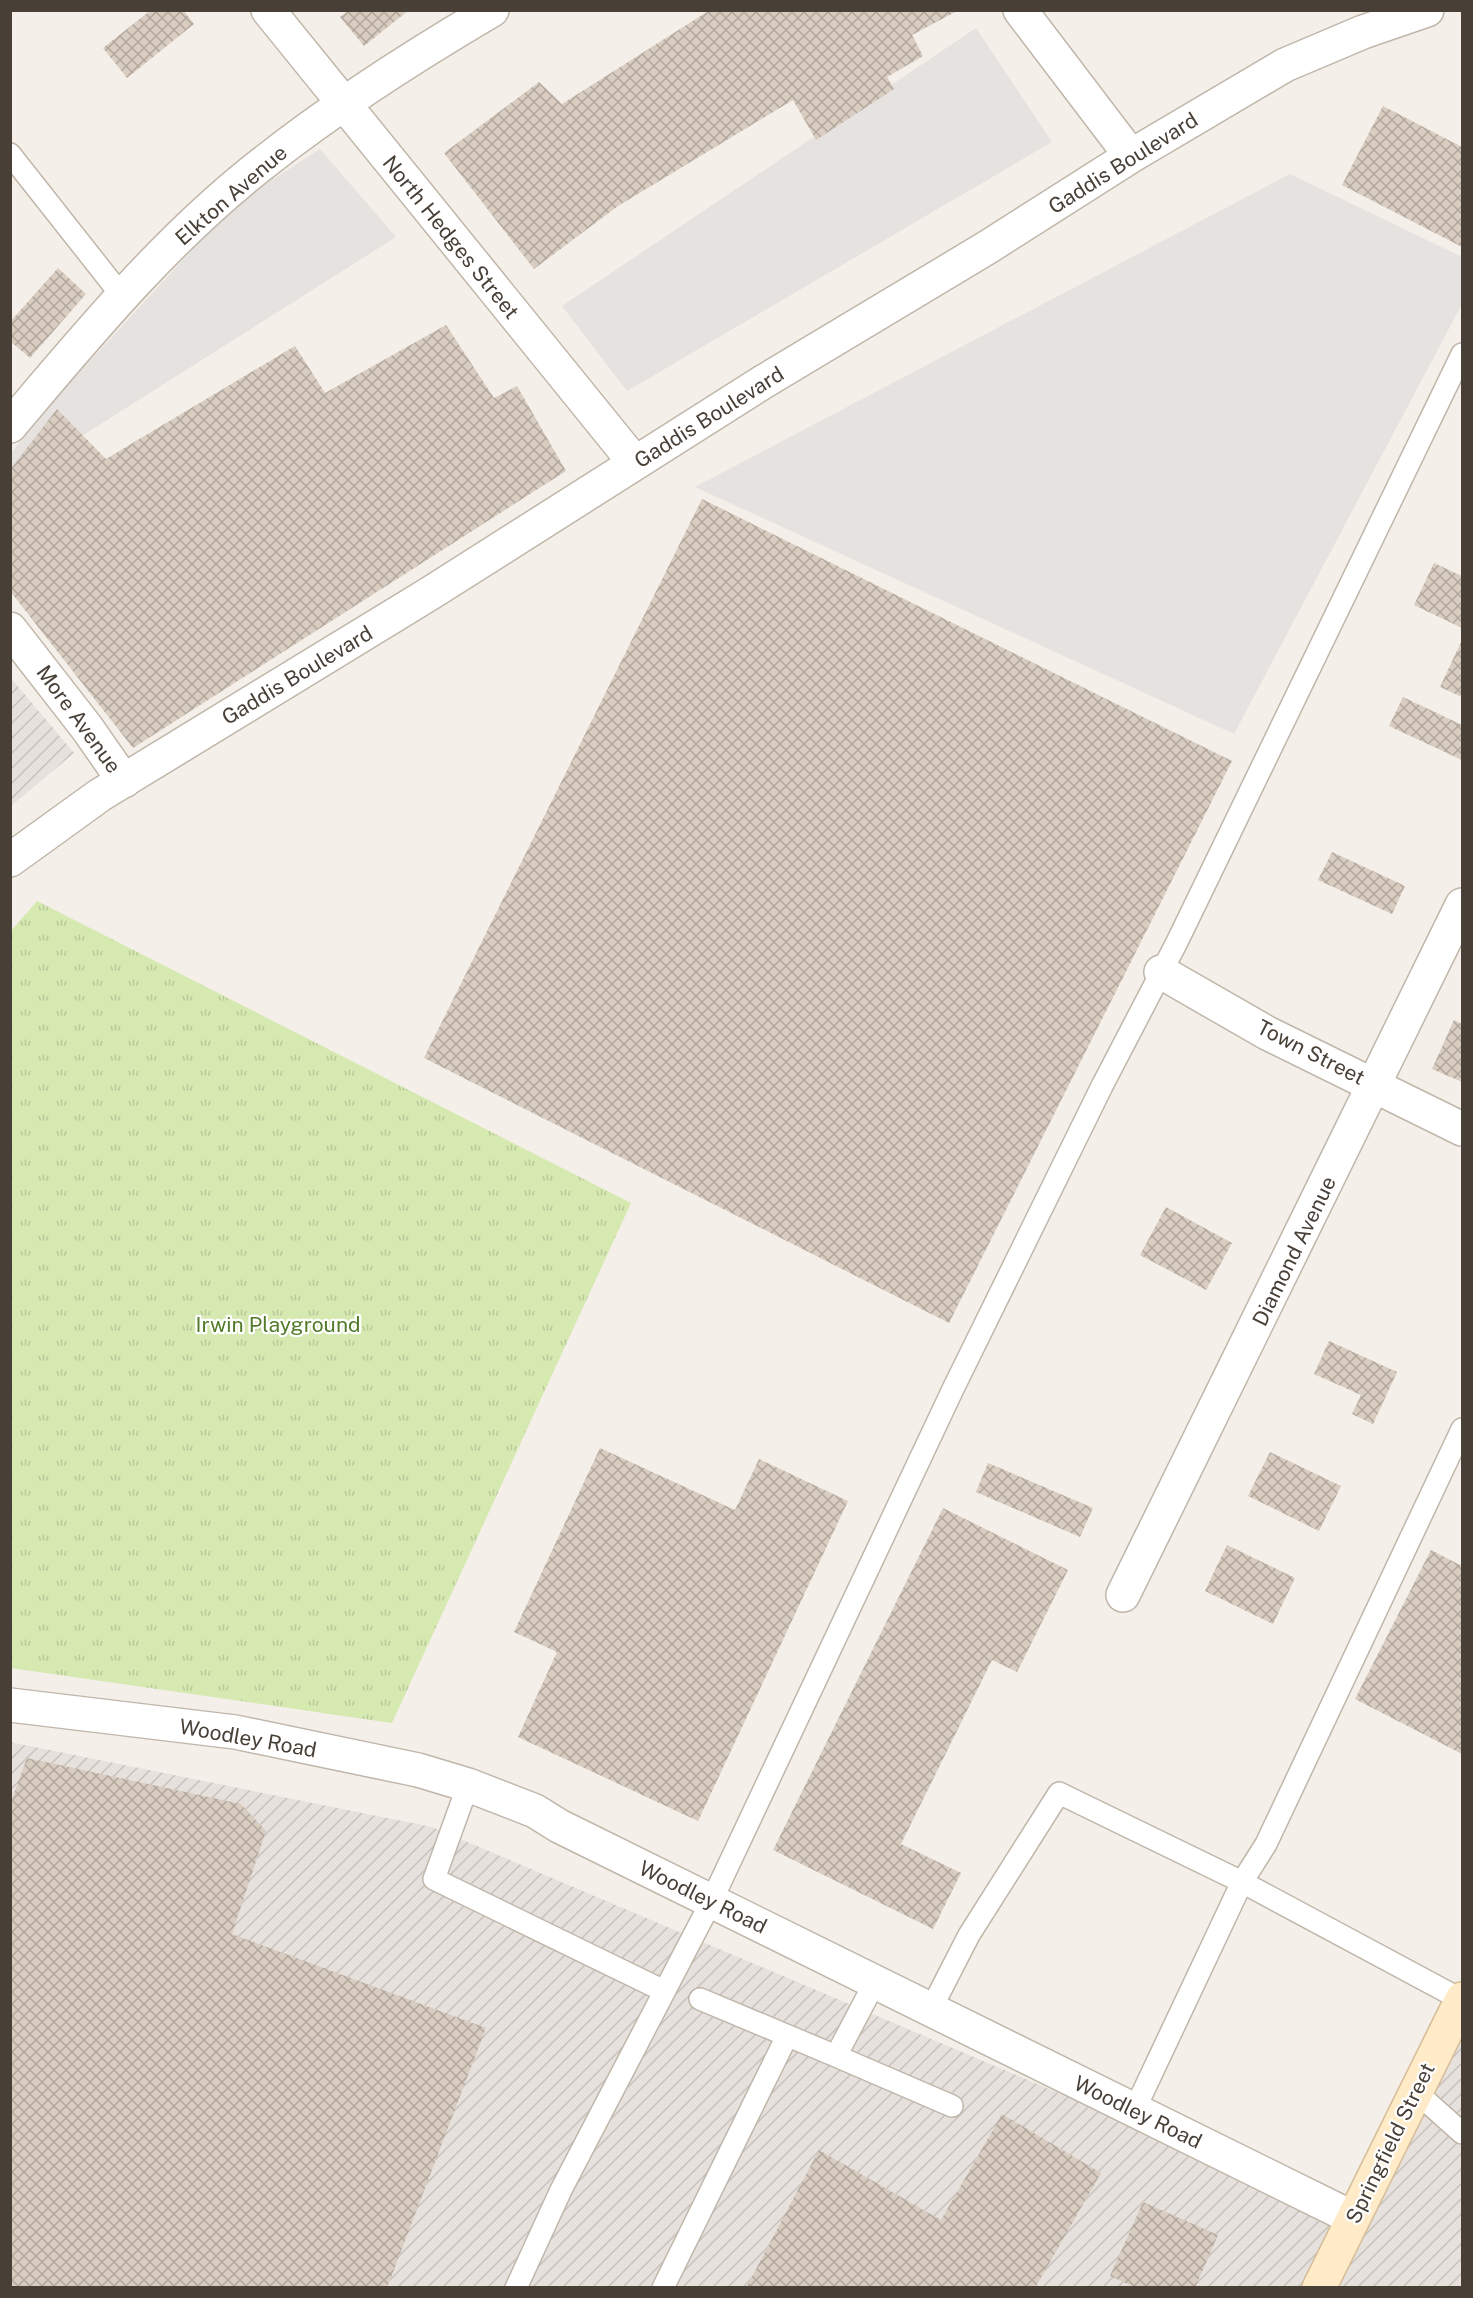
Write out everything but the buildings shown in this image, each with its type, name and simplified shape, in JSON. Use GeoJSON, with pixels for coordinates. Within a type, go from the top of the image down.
{"type":"FeatureCollection","features":[{"type":"Feature","properties":{"kind":"main road","name":"Springfield Street"},"geometry":{"type":"LineString","coordinates":[[1319,2288],[1462,1999]]}},
{"type":"Feature","properties":{"kind":"street","name":"North Hedges Street"},"geometry":{"type":"LineString","coordinates":[[268,10],[635,463]]}},
{"type":"Feature","properties":{"kind":"street","name":"Elkton Avenue"},"geometry":{"type":"LineString","coordinates":[[10,426],[122,296],[185,232],[261,165],[343,104],[420,52],[492,10]]}},
{"type":"Feature","properties":{"kind":"street"},"geometry":{"type":"LineString","coordinates":[[1020,10],[1131,156]]}},
{"type":"Feature","properties":{"kind":"street","name":"Gaddis Boulevard"},"geometry":{"type":"LineString","coordinates":[[10,860],[124,781],[419,601],[763,382],[988,247],[1131,156],[1285,65],[1363,32],[1427,10]]}},
{"type":"Feature","properties":{"kind":"street","name":"More Avenue"},"geometry":{"type":"LineString","coordinates":[[10,629],[87,728],[124,781]]}},
{"type":"Feature","properties":{"kind":"street","name":"Diamond Avenue"},"geometry":{"type":"LineString","coordinates":[[1123,1595],[1376,1085],[1462,905]]}},
{"type":"Feature","properties":{"kind":"street","name":"Town Street"},"geometry":{"type":"LineString","coordinates":[[1161,972],[1267,1033],[1462,1129]]}},
{"type":"Feature","properties":{"kind":"street","name":"Woodley Road"},"geometry":{"type":"LineString","coordinates":[[10,1705],[235,1732],[418,1770],[468,1785],[535,1811],[559,1826],[711,1902],[1353,2218]]}},
{"type":"Feature","properties":{"kind":"lane"},"geometry":{"type":"LineString","coordinates":[[10,154],[122,296]]}},
{"type":"Feature","properties":{"kind":"lane"},"geometry":{"type":"LineString","coordinates":[[516,2288],[561,2190],[711,1902],[953,1389],[1161,972],[1462,354]]}},
{"type":"Feature","properties":{"kind":"lane"},"geometry":{"type":"LineString","coordinates":[[1134,2111],[1242,1882],[1266,1844],[1462,1429]]}},
{"type":"Feature","properties":{"kind":"lane"},"geometry":{"type":"LineString","coordinates":[[468,1785],[434,1879],[664,1991]]}},
{"type":"Feature","properties":{"kind":"lane"},"geometry":{"type":"LineString","coordinates":[[931,2009],[969,1935],[1059,1792],[1242,1882],[1462,1999]]}},
{"type":"Feature","properties":{"kind":"lane"},"geometry":{"type":"LineString","coordinates":[[836,2056],[875,1982]]}},
{"type":"Feature","properties":{"kind":"lane"},"geometry":{"type":"LineString","coordinates":[[700,1999],[952,2106]]}},
{"type":"Feature","properties":{"kind":"lane"},"geometry":{"type":"LineString","coordinates":[[663,2288],[787,2036]]}},
{"type":"Feature","properties":{"kind":"lane"},"geometry":{"type":"LineString","coordinates":[[1415,2091],[1462,2133]]}},
{"type":"Feature","properties":{"kind":"shaded area"},"geometry":{"type":"Polygon","coordinates":[[[976,28],[1052,142],[627,391],[562,306],[976,28]]]}},
{"type":"Feature","properties":{"kind":"shaded area"},"geometry":{"type":"Polygon","coordinates":[[[320,149],[396,237],[58,451],[11,554],[11,453],[59,395],[233,205],[320,149]]]}},
{"type":"Feature","properties":{"kind":"shaded area"},"geometry":{"type":"Polygon","coordinates":[[[1290,174],[1462,257],[1462,304],[1234,734],[695,487],[1290,174]]]}},
{"type":"Feature","properties":{"kind":"shaded area"},"geometry":{"type":"Polygon","coordinates":[[[10,677],[74,753],[11,806],[10,806],[10,677]]]}},
{"type":"Feature","properties":{"kind":"shaded area"},"geometry":{"type":"Polygon","coordinates":[[[10,1742],[432,1827],[1353,2218],[1462,2000],[1462,2287],[11,2287],[10,1742]]]}},
{"type":"Feature","properties":{"kind":"green space","name":"Irwin Playground"},"geometry":{"type":"Polygon","coordinates":[[[37,901],[631,1203],[392,1723],[11,1668],[10,932],[37,901]]]}}]}
